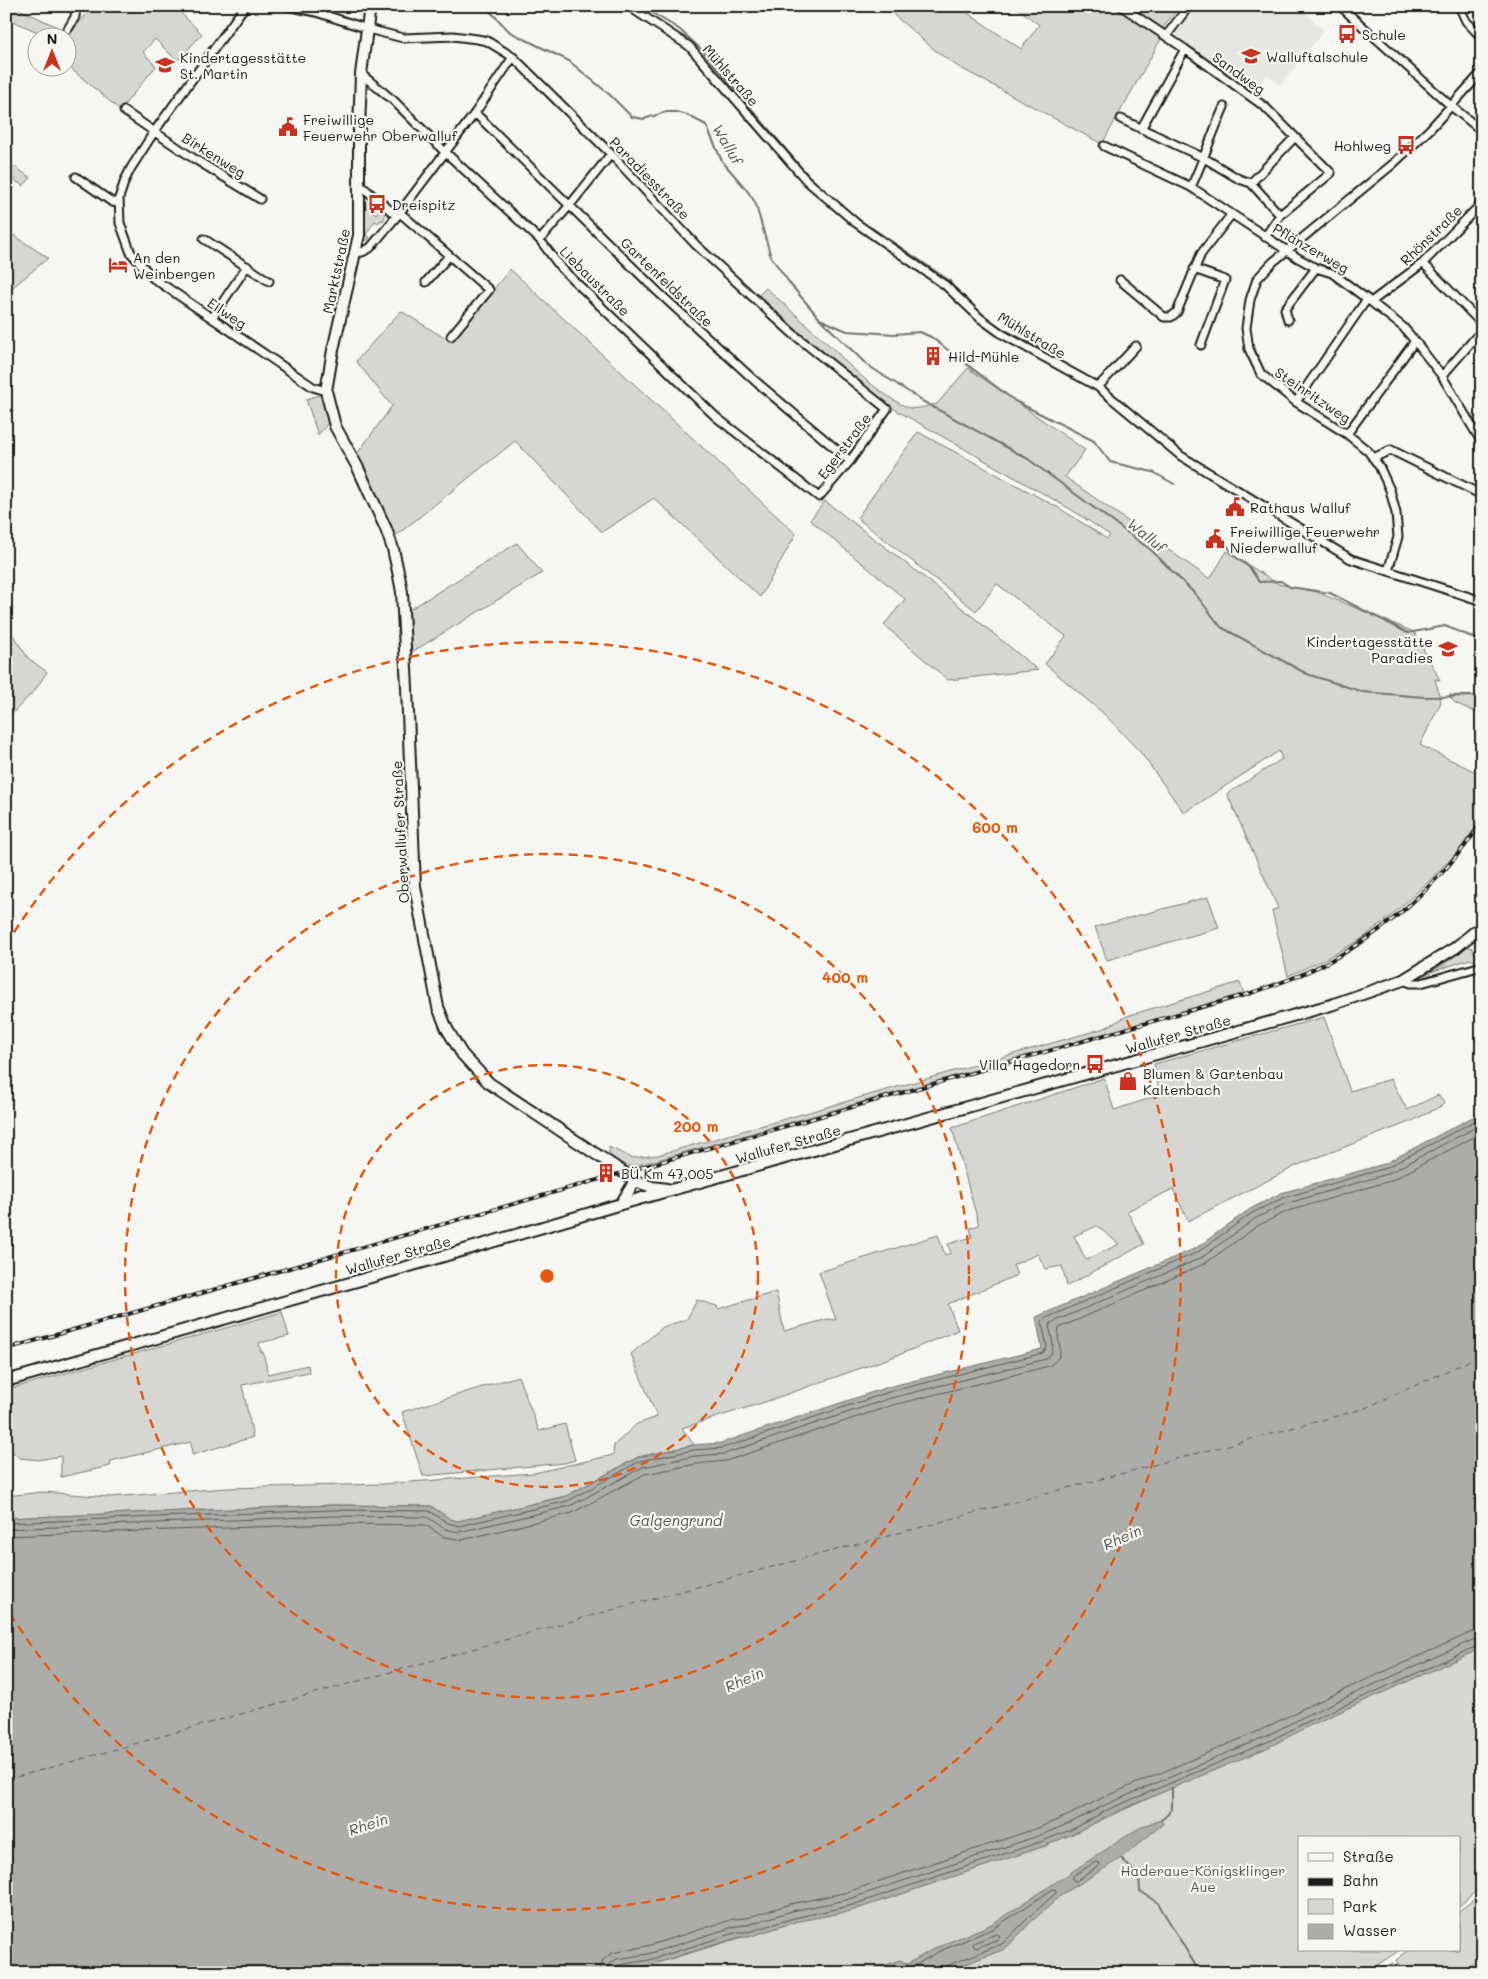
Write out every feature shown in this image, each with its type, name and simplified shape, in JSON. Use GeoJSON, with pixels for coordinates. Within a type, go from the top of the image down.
{"type":"FeatureCollection","features":[{"type":"Feature","properties":{"kind":"street"},"geometry":{"type":"LineString","coordinates":[[69,28],[75,16],[76,6]]}},
{"type":"Feature","properties":{"kind":"street","name":"Eilweg"},"geometry":{"type":"LineString","coordinates":[[245,6],[154,132],[124,180],[118,204],[120,223],[131,254],[153,278],[313,387],[326,391]]}},
{"type":"Feature","properties":{"kind":"street","name":"Paradiesstraße"},"geometry":{"type":"LineString","coordinates":[[287,6],[317,9],[368,29],[403,38],[453,36],[487,41],[513,57],[611,154],[696,245],[792,333],[887,409]]}},
{"type":"Feature","properties":{"kind":"street","name":"Marktstraße"},"geometry":{"type":"LineString","coordinates":[[370,6],[361,74],[359,235],[333,350],[326,391],[335,426],[352,456],[373,501]]}},
{"type":"Feature","properties":{"kind":"street","name":"Mühlstraße"},"geometry":{"type":"LineString","coordinates":[[628,6],[689,46],[806,180],[856,223],[945,285],[980,318],[1002,334],[1098,387],[1181,456],[1351,559],[1482,602]]}},
{"type":"Feature","properties":{"kind":"street","name":"Sandweg"},"geometry":{"type":"LineString","coordinates":[[1121,6],[1185,49],[1265,107],[1331,173],[1280,215]]}},
{"type":"Feature","properties":{"kind":"street"},"geometry":{"type":"LineString","coordinates":[[1166,36],[1189,6]]}},
{"type":"Feature","properties":{"kind":"street"},"geometry":{"type":"LineString","coordinates":[[1340,6],[1451,106],[1482,131]]}},
{"type":"Feature","properties":{"kind":"street"},"geometry":{"type":"LineString","coordinates":[[1459,6],[1466,21],[1482,38]]}},
{"type":"Feature","properties":{"kind":"street"},"geometry":{"type":"LineString","coordinates":[[1142,129],[1185,49]]}},
{"type":"Feature","properties":{"kind":"street"},"geometry":{"type":"LineString","coordinates":[[355,253],[370,248],[398,214],[513,57]]}},
{"type":"Feature","properties":{"kind":"street","name":"Steinritzweg"},"geometry":{"type":"LineString","coordinates":[[1388,571],[1398,537],[1396,513],[1386,478],[1373,458],[1347,434],[1296,402],[1261,374],[1249,348],[1246,328],[1250,300],[1258,279],[1287,250],[1393,164],[1482,72]]}},
{"type":"Feature","properties":{"kind":"street","name":"Liebaustraße"},"geometry":{"type":"LineString","coordinates":[[361,74],[394,100],[444,151],[540,240],[562,268],[716,418],[819,498]]}},
{"type":"Feature","properties":{"kind":"street"},"geometry":{"type":"LineString","coordinates":[[1191,187],[1204,158],[1206,145],[1224,107]]}},
{"type":"Feature","properties":{"kind":"street","name":"Birkenweg"},"geometry":{"type":"LineString","coordinates":[[124,111],[260,199]]}},
{"type":"Feature","properties":{"kind":"street","name":"Gartenfeldstraße"},"geometry":{"type":"LineString","coordinates":[[474,112],[658,292],[754,380],[850,461]]}},
{"type":"Feature","properties":{"kind":"street"},"geometry":{"type":"LineString","coordinates":[[1121,119],[1204,158],[1239,179],[1251,183],[1280,215],[1264,237]]}},
{"type":"Feature","properties":{"kind":"street"},"geometry":{"type":"LineString","coordinates":[[1251,183],[1295,137]]}},
{"type":"Feature","properties":{"kind":"street","name":"Pflänzerweg"},"geometry":{"type":"LineString","coordinates":[[1104,146],[1191,187],[1264,237],[1316,268],[1332,272],[1370,300],[1404,327],[1415,340],[1442,376],[1482,442]]}},
{"type":"Feature","properties":{"kind":"street"},"geometry":{"type":"LineString","coordinates":[[540,240],[611,154]]}},
{"type":"Feature","properties":{"kind":"street"},"geometry":{"type":"LineString","coordinates":[[76,177],[112,202],[118,204]]}},
{"type":"Feature","properties":{"kind":"street"},"geometry":{"type":"LineString","coordinates":[[359,184],[489,290],[451,336]]}},
{"type":"Feature","properties":{"kind":"street","name":"Rhönstraße"},"geometry":{"type":"LineString","coordinates":[[1296,402],[1370,300],[1423,263],[1482,203]]}},
{"type":"Feature","properties":{"kind":"street"},"geometry":{"type":"LineString","coordinates":[[1120,280],[1164,317],[1171,317],[1177,312],[1194,269],[1207,245],[1231,215]]}},
{"type":"Feature","properties":{"kind":"street"},"geometry":{"type":"LineString","coordinates":[[204,239],[269,281]]}},
{"type":"Feature","properties":{"kind":"street"},"geometry":{"type":"LineString","coordinates":[[426,282],[449,256]]}},
{"type":"Feature","properties":{"kind":"street"},"geometry":{"type":"LineString","coordinates":[[1423,263],[1482,324]]}},
{"type":"Feature","properties":{"kind":"street"},"geometry":{"type":"LineString","coordinates":[[212,318],[247,266]]}},
{"type":"Feature","properties":{"kind":"street"},"geometry":{"type":"LineString","coordinates":[[1288,320],[1285,309],[1316,268]]}},
{"type":"Feature","properties":{"kind":"street"},"geometry":{"type":"LineString","coordinates":[[1194,269],[1225,280],[1201,345]]}},
{"type":"Feature","properties":{"kind":"street"},"geometry":{"type":"LineString","coordinates":[[1442,376],[1482,330]]}},
{"type":"Feature","properties":{"kind":"street"},"geometry":{"type":"LineString","coordinates":[[1347,434],[1415,340]]}},
{"type":"Feature","properties":{"kind":"street"},"geometry":{"type":"LineString","coordinates":[[1098,387],[1136,346]]}},
{"type":"Feature","properties":{"kind":"street","name":"Egerstraße"},"geometry":{"type":"LineString","coordinates":[[819,498],[850,461],[887,409]]}},
{"type":"Feature","properties":{"kind":"street"},"geometry":{"type":"LineString","coordinates":[[1373,458],[1391,450],[1482,495]]}},
{"type":"Feature","properties":{"kind":"street","name":"Oberwallufer Straße"},"geometry":{"type":"LineString","coordinates":[[373,501],[393,549],[402,592],[417,900],[438,1007],[447,1029],[466,1058],[489,1083],[633,1181],[656,1188],[673,1190]]}},
{"type":"Feature","properties":{"kind":"street","name":"Wallufer Straße"},"geometry":{"type":"LineString","coordinates":[[6,1381],[439,1258],[620,1204],[1323,1008],[1403,980],[1455,948],[1482,926]]}},
{"type":"Feature","properties":{"kind":"street"},"geometry":{"type":"LineString","coordinates":[[1403,980],[1411,984],[1421,983],[1482,966]]}},
{"type":"Feature","properties":{"kind":"street"},"geometry":{"type":"LineString","coordinates":[[620,1204],[633,1181]]}},
{"type":"Feature","properties":{"kind":"street","name":"Oberwallufer Straße"},"geometry":{"type":"LineString","coordinates":[[633,1181],[642,1198]]}},
{"type":"Feature","properties":{"kind":"shaded area","name":"Walluftalschule"},"geometry":{"type":"Polygon","coordinates":[[[1194,6],[1298,6],[1324,31],[1280,85],[1267,75],[1253,93],[1170,38],[1194,6]]]}},
{"type":"Feature","properties":{"kind":"green space"},"geometry":{"type":"Polygon","coordinates":[[[6,6],[13,6],[59,28],[29,28],[6,18],[6,6]]]}},
{"type":"Feature","properties":{"kind":"green space"},"geometry":{"type":"Polygon","coordinates":[[[94,6],[174,6],[202,34],[177,61],[155,39],[143,52],[156,66],[120,110],[78,74],[78,28],[74,28],[94,6]]]}},
{"type":"Feature","properties":{"kind":"green space"},"geometry":{"type":"Polygon","coordinates":[[[896,6],[957,6],[1021,49],[1039,25],[1015,6],[1043,6],[1050,11],[1053,6],[1117,6],[1161,39],[1102,144],[957,66],[937,52],[894,15],[893,12],[896,6]]]}},
{"type":"Feature","properties":{"kind":"green space"},"geometry":{"type":"Polygon","coordinates":[[[1128,6],[1180,6],[1161,30],[1128,6]]]}},
{"type":"Feature","properties":{"kind":"green space"},"geometry":{"type":"Polygon","coordinates":[[[6,161],[31,178],[23,186],[6,174],[6,161]]]}},
{"type":"Feature","properties":{"kind":"green space"},"geometry":{"type":"Polygon","coordinates":[[[363,193],[374,202],[370,209],[376,214],[380,208],[385,216],[383,221],[381,220],[378,223],[375,221],[366,234],[370,238],[366,241],[362,239],[363,193]]]}},
{"type":"Feature","properties":{"kind":"green space"},"geometry":{"type":"Polygon","coordinates":[[[6,230],[48,258],[6,293],[6,230]]]}},
{"type":"Feature","properties":{"kind":"green space"},"geometry":{"type":"Polygon","coordinates":[[[510,269],[796,534],[760,597],[654,498],[602,532],[515,441],[393,538],[357,454],[392,406],[356,361],[401,311],[451,342],[510,269]]]}},
{"type":"Feature","properties":{"kind":"green space"},"geometry":{"type":"Polygon","coordinates":[[[766,288],[860,375],[902,405],[910,408],[920,408],[937,404],[968,368],[1085,450],[1065,477],[1210,579],[1227,551],[1278,584],[1317,592],[1414,632],[1440,680],[1435,679],[1441,702],[1420,745],[1482,775],[1482,818],[1459,850],[1391,916],[1360,940],[1288,976],[1272,911],[1278,908],[1227,794],[1282,759],[1279,751],[1184,813],[1141,753],[1104,714],[1045,664],[1066,636],[997,584],[976,611],[857,518],[918,432],[1059,508],[1107,539],[1110,535],[1072,510],[894,409],[797,330],[759,295],[766,288]]]}},
{"type":"Feature","properties":{"kind":"green space"},"geometry":{"type":"Polygon","coordinates":[[[320,395],[329,422],[318,435],[306,399],[320,395]]]}},
{"type":"Feature","properties":{"kind":"green space"},"geometry":{"type":"Polygon","coordinates":[[[825,501],[929,581],[1038,670],[948,680],[884,625],[905,599],[810,520],[825,501]]]}},
{"type":"Feature","properties":{"kind":"green space"},"geometry":{"type":"Polygon","coordinates":[[[517,543],[542,573],[412,652],[409,610],[517,543]]]}},
{"type":"Feature","properties":{"kind":"green space"},"geometry":{"type":"Polygon","coordinates":[[[6,624],[28,658],[47,672],[35,690],[6,720],[12,702],[12,693],[6,656],[6,624]]]}},
{"type":"Feature","properties":{"kind":"green space"},"geometry":{"type":"Polygon","coordinates":[[[1449,695],[1482,696],[1482,715],[1455,703],[1449,695]]]}},
{"type":"Feature","properties":{"kind":"green space"},"geometry":{"type":"Polygon","coordinates":[[[1208,897],[1219,928],[1107,960],[1095,927],[1208,897]]]}},
{"type":"Feature","properties":{"kind":"green space"},"geometry":{"type":"Polygon","coordinates":[[[1467,946],[1472,948],[1479,960],[1477,963],[1470,959],[1431,972],[1431,975],[1424,977],[1424,979],[1416,979],[1443,965],[1467,946]]]}},
{"type":"Feature","properties":{"kind":"green space"},"geometry":{"type":"Polygon","coordinates":[[[1240,982],[1244,994],[643,1164],[623,1167],[609,1158],[609,1147],[632,1158],[658,1155],[1105,1028],[1127,1016],[1240,982]]]}},
{"type":"Feature","properties":{"kind":"green space"},"geometry":{"type":"Polygon","coordinates":[[[1324,1017],[1350,1091],[1391,1079],[1407,1110],[1438,1095],[1445,1104],[1412,1121],[1298,1165],[1188,1221],[1173,1189],[1127,1211],[1144,1244],[1067,1286],[1062,1266],[1045,1269],[1038,1254],[1013,1265],[1017,1275],[948,1304],[958,1330],[901,1354],[759,1404],[682,1428],[694,1445],[638,1457],[566,1496],[458,1521],[450,1519],[431,1506],[334,1505],[6,1518],[6,1496],[43,1492],[110,1497],[227,1488],[382,1484],[534,1473],[613,1455],[614,1445],[637,1424],[657,1417],[631,1354],[663,1327],[687,1319],[697,1300],[717,1306],[718,1309],[776,1292],[784,1331],[828,1319],[836,1320],[819,1272],[938,1235],[945,1255],[951,1253],[948,1244],[972,1237],[970,1228],[979,1225],[952,1128],[1104,1078],[1114,1110],[1160,1095],[1154,1064],[1324,1017]],[[1097,1226],[1074,1236],[1086,1260],[1119,1244],[1097,1226]]]}},
{"type":"Feature","properties":{"kind":"green space"},"geometry":{"type":"Polygon","coordinates":[[[282,1312],[289,1336],[259,1343],[268,1374],[308,1365],[309,1372],[242,1385],[253,1437],[192,1455],[191,1442],[111,1461],[110,1466],[61,1477],[61,1456],[38,1460],[20,1458],[6,1447],[6,1390],[282,1312]]]}},
{"type":"Feature","properties":{"kind":"green space"},"geometry":{"type":"Polygon","coordinates":[[[518,1376],[539,1431],[565,1424],[575,1460],[565,1463],[423,1476],[402,1412],[518,1376]]]}},
{"type":"Feature","properties":{"kind":"green space","name":"Haderaue-Königsklinger Aue"},"geometry":{"type":"Polygon","coordinates":[[[1482,1645],[1482,1886],[1460,1905],[1460,1836],[1298,1836],[1298,1952],[1397,1952],[1365,1973],[653,1973],[650,1965],[1045,1846],[1482,1645]]]}},
{"type":"Feature","properties":{"kind":"green space"},"geometry":{"type":"Polygon","coordinates":[[[1482,1893],[1482,1960],[1452,1973],[1403,1973],[1396,1960],[1406,1952],[1460,1952],[1460,1910],[1482,1893]]]}},
{"type":"Feature","properties":{"kind":"green space"},"geometry":{"type":"Polygon","coordinates":[[[1393,1963],[1398,1973],[1374,1973],[1393,1963]]]}},
{"type":"Feature","properties":{"kind":"water"},"geometry":{"type":"Polygon","coordinates":[[[1482,1112],[1482,1648],[1313,1724],[1269,1747],[1109,1815],[1045,1846],[851,1911],[795,1922],[650,1965],[612,1973],[6,1973],[6,1518],[334,1505],[431,1506],[450,1519],[458,1521],[566,1496],[639,1457],[694,1445],[721,1443],[888,1387],[1042,1349],[1036,1317],[1196,1248],[1250,1209],[1281,1193],[1384,1164],[1482,1112]]]}},
{"type":"Feature","properties":{"kind":"water"},"geometry":{"type":"Polygon","coordinates":[[[1161,1820],[1163,1824],[1121,1858],[1063,1894],[1032,1921],[1005,1949],[942,1973],[863,1973],[900,1960],[907,1964],[935,1948],[992,1924],[1142,1826],[1161,1820]]]}},
{"type":"Feature","properties":{"kind":"waterway","name":"Walluf"},"geometry":{"type":"LineString","coordinates":[[485,6],[510,32],[569,61],[609,94],[632,117],[644,119],[666,112],[676,112],[687,115],[706,125],[722,161],[755,202],[771,257],[791,285],[820,319],[866,364],[924,402],[1028,459],[1151,550],[1197,596],[1221,627],[1307,674],[1363,692],[1424,697],[1482,696]]}},
{"type":"Feature","properties":{"kind":"waterway"},"geometry":{"type":"LineString","coordinates":[[641,6],[679,29],[702,50],[804,171],[819,186]]}},
{"type":"Feature","properties":{"kind":"waterway"},"geometry":{"type":"LineString","coordinates":[[845,209],[867,227],[872,228],[950,281],[952,286],[983,315],[1001,328],[1056,356]]}},
{"type":"Feature","properties":{"kind":"waterway","name":"Walluf"},"geometry":{"type":"LineString","coordinates":[[822,320],[847,331],[894,334],[920,332],[931,337],[1015,401],[1094,441],[1110,462],[1153,472],[1174,484]]}},
{"type":"Feature","properties":{"kind":"waterway","name":"Walluf"},"geometry":{"type":"LineString","coordinates":[[1225,542],[1234,556],[1250,568],[1259,582],[1281,581],[1290,587],[1330,593],[1408,633],[1445,626],[1482,641]]}},
{"type":"Feature","properties":{"kind":"waterway"},"geometry":{"type":"LineString","coordinates":[[1161,1820],[1172,1809],[1172,1788]]}},
{"type":"Feature","properties":{"kind":"waterway"},"geometry":{"type":"LineString","coordinates":[[1121,1858],[1139,1877],[1140,1891],[1158,1903],[1200,1973]]}},
{"type":"Feature","properties":{"kind":"ferry route"},"geometry":{"type":"LineString","coordinates":[[6,1780],[626,1606],[1363,1409],[1482,1355]]}},
{"type":"Feature","properties":{"kind":"railway"},"geometry":{"type":"LineString","coordinates":[[6,1349],[1272,986],[1335,958],[1383,927],[1405,909],[1446,868],[1482,823]]}},
{"type":"Feature","properties":{"kind":"place","name":"Schule"},"geometry":{"type":"Point","coordinates":[1347,34]}},
{"type":"Feature","properties":{"kind":"place","name":"Walluftalschule"},"geometry":{"type":"Point","coordinates":[1251,56]}},
{"type":"Feature","properties":{"kind":"place","name":"Kindertagesstätte St. Martin"},"geometry":{"type":"Point","coordinates":[165,65]}},
{"type":"Feature","properties":{"kind":"place","name":"Freiwillige Feuerwehr Oberwalluf"},"geometry":{"type":"Point","coordinates":[288,127]}},
{"type":"Feature","properties":{"kind":"place","name":"Hohlweg"},"geometry":{"type":"Point","coordinates":[1406,145]}},
{"type":"Feature","properties":{"kind":"place","name":"Dreispitz"},"geometry":{"type":"Point","coordinates":[377,204]}},
{"type":"Feature","properties":{"kind":"place","name":"An den Weinbergen"},"geometry":{"type":"Point","coordinates":[118,265]}},
{"type":"Feature","properties":{"kind":"place","name":"Hild-Mühle"},"geometry":{"type":"Point","coordinates":[933,356]}},
{"type":"Feature","properties":{"kind":"place","name":"Rathaus Walluf"},"geometry":{"type":"Point","coordinates":[1235,507]}},
{"type":"Feature","properties":{"kind":"place","name":"Freiwillige Feuerwehr Niederwalluf"},"geometry":{"type":"Point","coordinates":[1215,539]}},
{"type":"Feature","properties":{"kind":"place","name":"Kindertagesstätte Paradies"},"geometry":{"type":"Point","coordinates":[1448,649]}},
{"type":"Feature","properties":{"kind":"place","name":"Villa Hagedorn"},"geometry":{"type":"Point","coordinates":[1095,1064]}},
{"type":"Feature","properties":{"kind":"place","name":"Blumen & Gartenbau Kaltenbach"},"geometry":{"type":"Point","coordinates":[1128,1081]}},
{"type":"Feature","properties":{"kind":"place","name":"BÜ Km 47,005"},"geometry":{"type":"Point","coordinates":[606,1173]}},
{"type":"Feature","properties":{"kind":"water label","name":"Galgengrund"},"geometry":{"type":"Point","coordinates":[676,1520]}},
{"type":"Feature","properties":{"kind":"water label","name":"Rhein"},"geometry":{"type":"Point","coordinates":[1122,1537]}},
{"type":"Feature","properties":{"kind":"water label","name":"Rhein"},"geometry":{"type":"Point","coordinates":[744,1679]}},
{"type":"Feature","properties":{"kind":"water label","name":"Rhein"},"geometry":{"type":"Point","coordinates":[368,1824]}}]}
